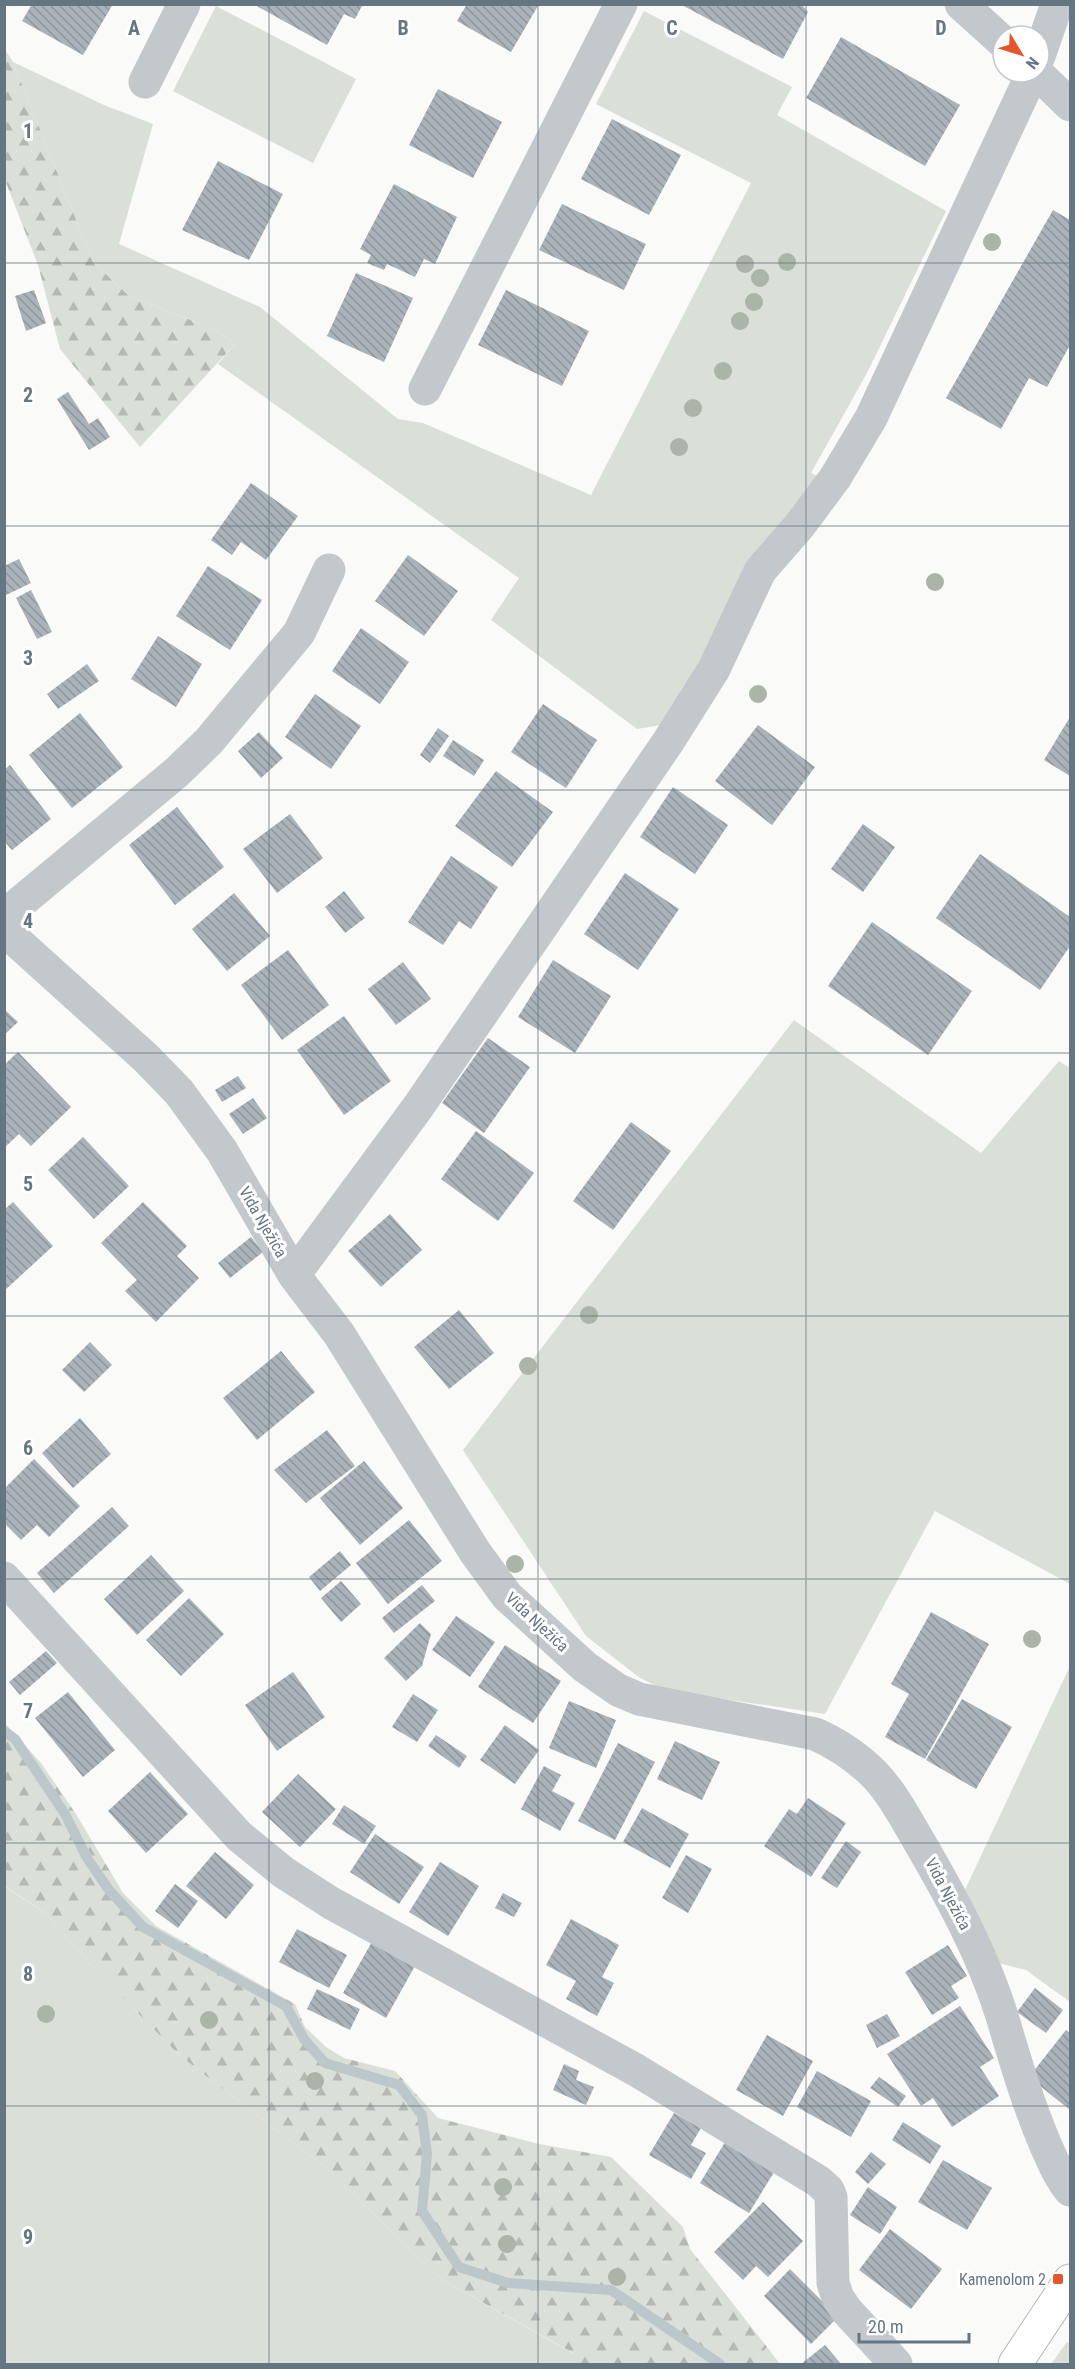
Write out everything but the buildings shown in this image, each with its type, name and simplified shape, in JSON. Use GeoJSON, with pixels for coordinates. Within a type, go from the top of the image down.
{"type":"FeatureCollection","features":[{"type":"Feature","properties":{"kind":"main road"},"geometry":{"type":"LineString","coordinates":[[1015,2364],[1071,2281]]}},
{"type":"Feature","properties":{"kind":"street"},"geometry":{"type":"LineString","coordinates":[[145,82],[184,4]]}},
{"type":"Feature","properties":{"kind":"street"},"geometry":{"type":"LineString","coordinates":[[425,389],[621,4]]}},
{"type":"Feature","properties":{"kind":"street"},"geometry":{"type":"LineString","coordinates":[[961,4],[991,31]]}},
{"type":"Feature","properties":{"kind":"street"},"geometry":{"type":"LineString","coordinates":[[1050,24],[1057,4]]}},
{"type":"Feature","properties":{"kind":"street"},"geometry":{"type":"LineString","coordinates":[[294,1275],[418,1107],[668,742],[714,669],[760,571],[800,525],[835,478],[871,418],[1028,84]]}},
{"type":"Feature","properties":{"kind":"street"},"geometry":{"type":"LineString","coordinates":[[1047,84],[1071,105]]}},
{"type":"Feature","properties":{"kind":"street"},"geometry":{"type":"LineString","coordinates":[[4,916],[177,772],[203,747],[299,633],[329,570]]}},
{"type":"Feature","properties":{"kind":"street","name":"Vida Nježića"},"geometry":{"type":"LineString","coordinates":[[4,930],[146,1058],[179,1092],[222,1151],[294,1275],[339,1334],[481,1561],[507,1596],[585,1667],[618,1690],[639,1699],[815,1734],[834,1742],[852,1754],[876,1776],[910,1827],[973,1942],[999,2009],[1035,2121],[1056,2169],[1071,2190]]}},
{"type":"Feature","properties":{"kind":"street"},"geometry":{"type":"LineString","coordinates":[[4,1578],[239,1836],[283,1872],[331,1903],[636,2070],[818,2181],[828,2190],[831,2197],[833,2283],[838,2298],[847,2312],[896,2364]]}},
{"type":"Feature","properties":{"kind":"green space"},"geometry":{"type":"Polygon","coordinates":[[[216,6],[356,79],[313,163],[173,91],[216,6]]]}},
{"type":"Feature","properties":{"kind":"green space"},"geometry":{"type":"Polygon","coordinates":[[[644,11],[792,87],[777,115],[946,211],[867,373],[811,473],[823,479],[700,675],[661,725],[637,729],[491,620],[519,578],[218,364],[235,344],[214,329],[129,296],[93,262],[13,62],[104,105],[153,124],[119,244],[260,307],[398,419],[423,423],[591,495],[751,183],[596,104],[644,11]]]}},
{"type":"Feature","properties":{"kind":"green space"},"geometry":{"type":"Polygon","coordinates":[[[4,48],[13,62],[93,262],[129,296],[214,329],[235,344],[140,447],[60,349],[38,265],[5,180],[4,48]]]}},
{"type":"Feature","properties":{"kind":"green space"},"geometry":{"type":"Polygon","coordinates":[[[794,1020],[981,1153],[1059,1061],[1070,1068],[1070,1584],[935,1511],[825,1714],[664,1690],[640,1678],[586,1636],[463,1450],[794,1020]]]}},
{"type":"Feature","properties":{"kind":"green space"},"geometry":{"type":"Polygon","coordinates":[[[1070,1666],[1070,2002],[1026,1970],[994,1962],[964,1892],[1070,1666]]]}},
{"type":"Feature","properties":{"kind":"green space"},"geometry":{"type":"Polygon","coordinates":[[[4,1722],[41,1763],[76,1814],[123,1893],[156,1926],[295,2004],[305,2027],[326,2047],[344,2058],[395,2071],[438,2118],[539,2144],[611,2157],[683,2227],[690,2249],[767,2347],[754,2364],[571,2364],[573,2353],[441,2279],[326,2168],[179,2055],[86,1960],[49,1916],[5,1886],[4,1722]]]}},
{"type":"Feature","properties":{"kind":"green space"},"geometry":{"type":"Polygon","coordinates":[[[4,1886],[49,1916],[86,1960],[179,2055],[326,2168],[441,2279],[574,2354],[571,2364],[5,2364],[4,1886]]]}},
{"type":"Feature","properties":{"kind":"green space"},"geometry":{"type":"Polygon","coordinates":[[[1067,2342],[1070,2344],[1070,2364],[1051,2364],[1067,2342]]]}},
{"type":"Feature","properties":{"kind":"green space"},"geometry":{"type":"Polygon","coordinates":[[[767,2347],[780,2364],[754,2364],[767,2347]]]}},
{"type":"Feature","properties":{"kind":"waterway"},"geometry":{"type":"LineString","coordinates":[[4,1731],[15,1739],[65,1814],[87,1858],[109,1890],[143,1927],[286,2006],[304,2039],[325,2063],[399,2085],[422,2115],[427,2154],[422,2211],[459,2267],[508,2283],[611,2290],[720,2364]]}},
{"type":"Feature","properties":{"kind":"place","name":"Kamenolom 2"},"geometry":{"type":"Point","coordinates":[1058,2279]}}]}
